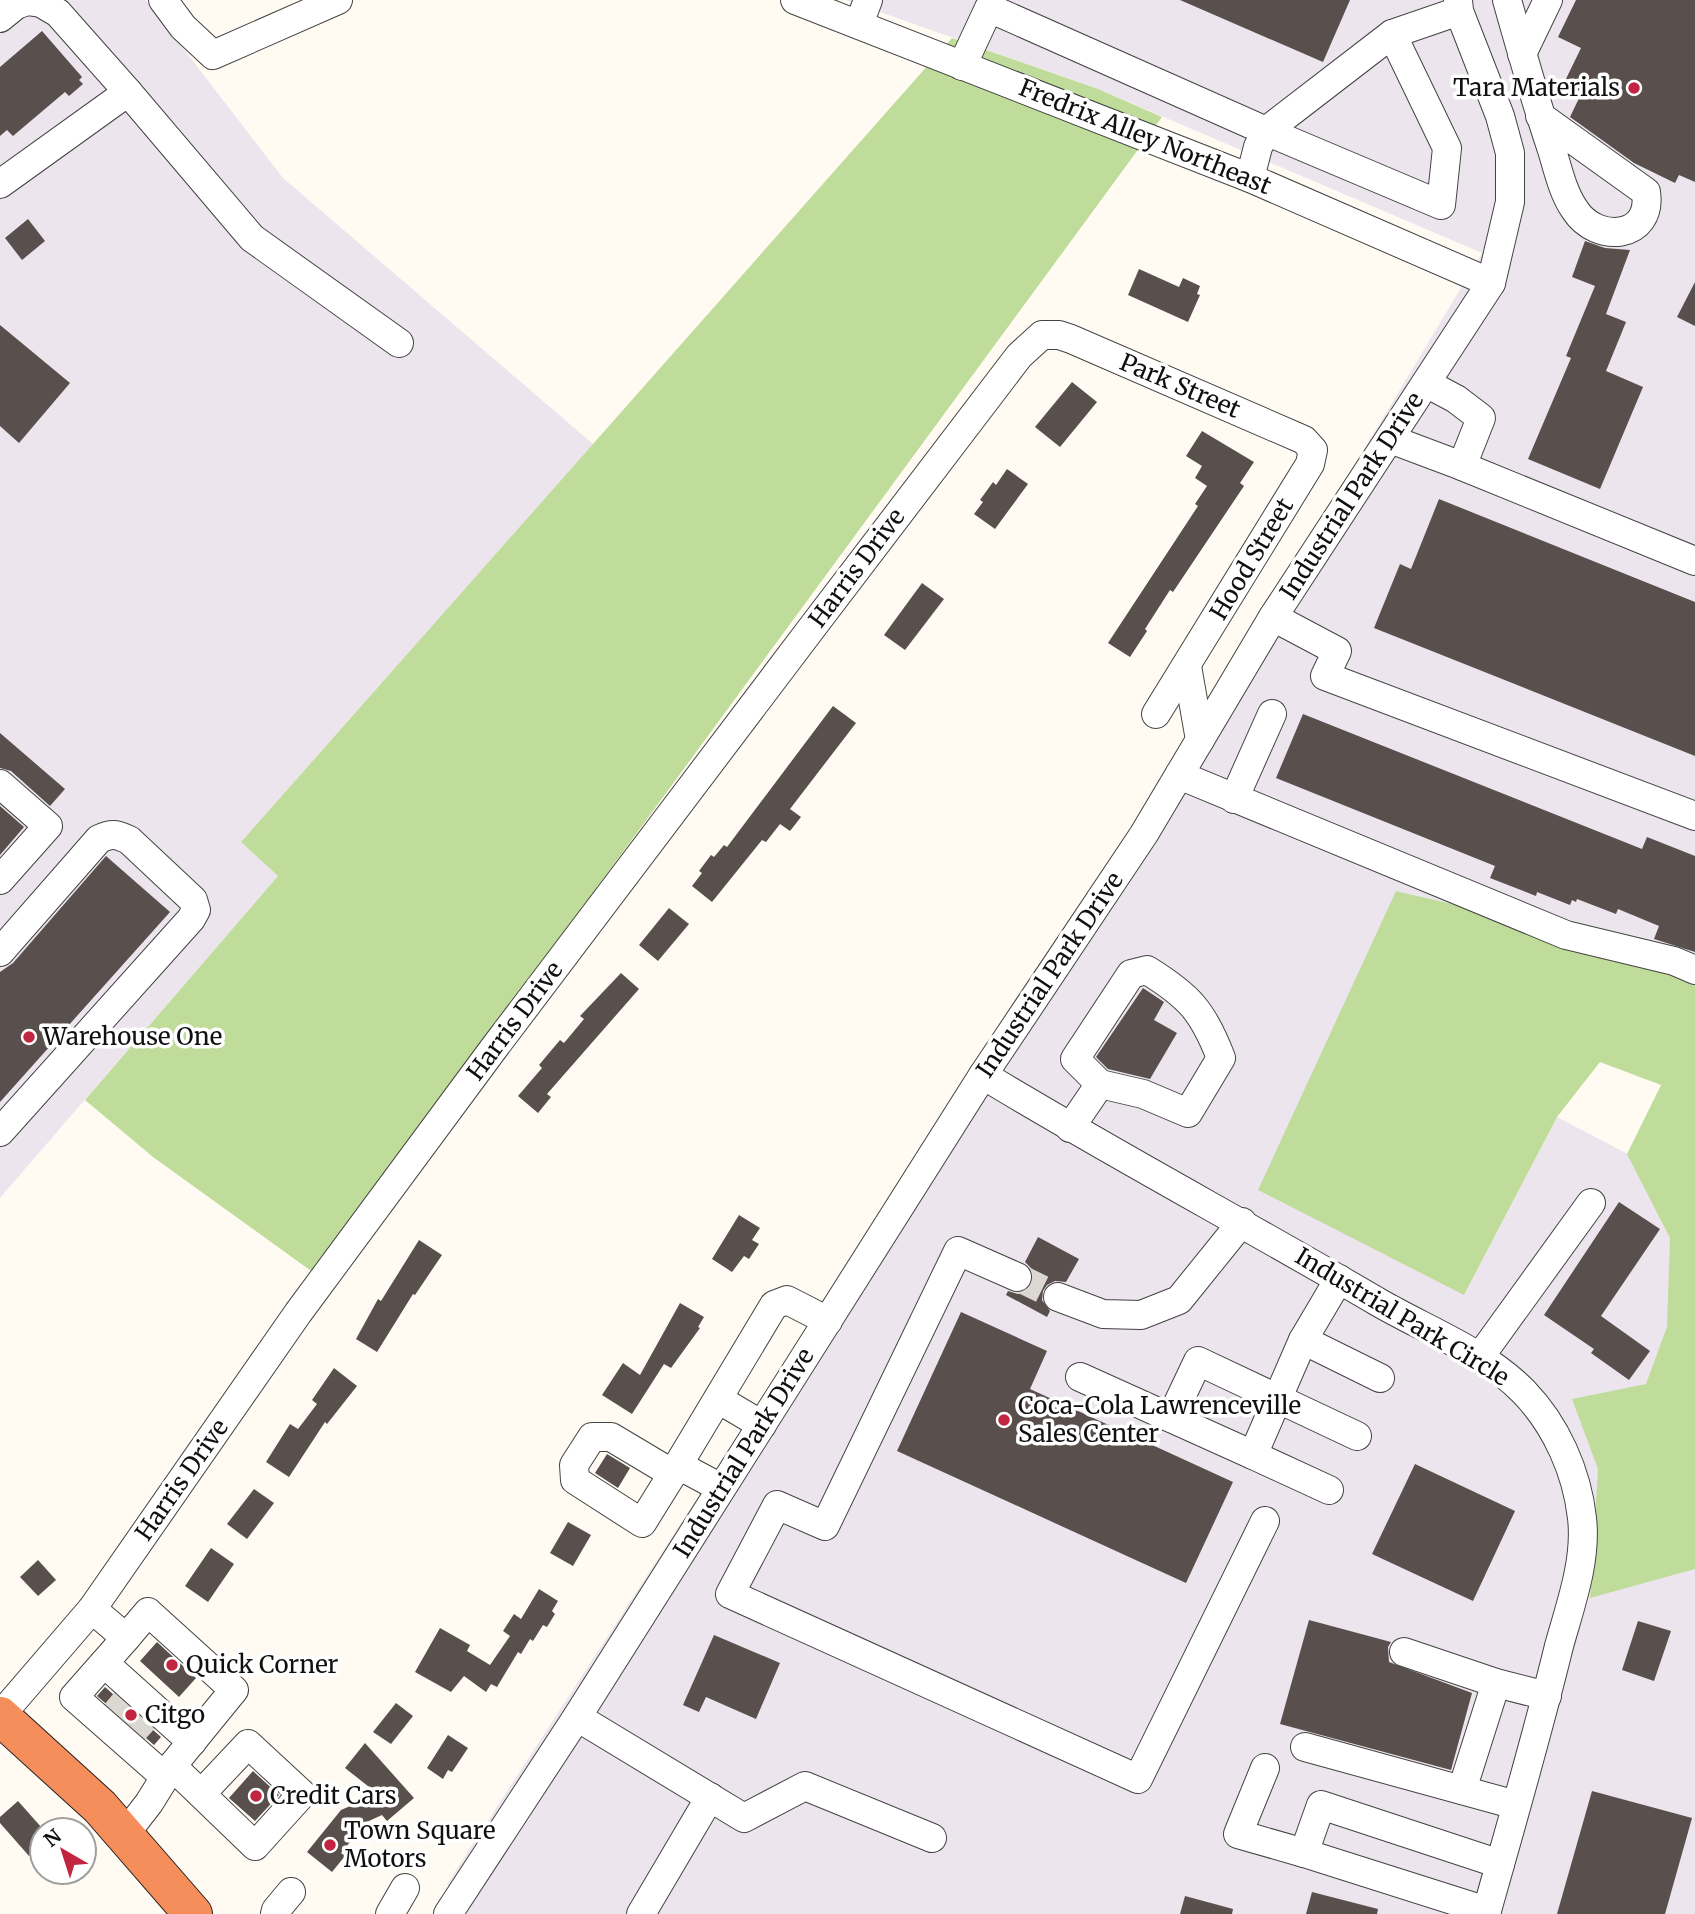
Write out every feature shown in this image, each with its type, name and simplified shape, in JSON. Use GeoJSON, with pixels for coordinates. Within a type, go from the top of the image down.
{"type":"FeatureCollection","features":[{"type":"Feature","properties":{"kind":"highway"},"geometry":{"type":"LineString","coordinates":[[0,1716],[72,1779],[125,1834],[193,1914]]}},
{"type":"Feature","properties":{"kind":"street"},"geometry":{"type":"LineString","coordinates":[[163,0],[183,27],[213,55],[338,0]]}},
{"type":"Feature","properties":{"kind":"street","name":"Fredrix Alley Northeast"},"geometry":{"type":"LineString","coordinates":[[795,0],[864,12],[962,66],[1250,178],[1491,282]]}},
{"type":"Feature","properties":{"kind":"street"},"geometry":{"type":"LineString","coordinates":[[1507,0],[1522,54],[1550,146],[1565,191],[1575,211],[1590,226],[1605,232],[1621,233],[1646,214],[1647,192],[1541,116]]}},
{"type":"Feature","properties":{"kind":"street"},"geometry":{"type":"LineString","coordinates":[[1522,54],[1548,0]]}},
{"type":"Feature","properties":{"kind":"street"},"geometry":{"type":"LineString","coordinates":[[0,18],[16,5],[27,1],[41,3],[58,13],[251,238],[399,343]]}},
{"type":"Feature","properties":{"kind":"street"},"geometry":{"type":"LineString","coordinates":[[1250,178],[1258,147],[1266,131],[1392,34],[1459,5]]}},
{"type":"Feature","properties":{"kind":"street","name":"Industrial Park Drive"},"geometry":{"type":"LineString","coordinates":[[450,1913],[983,1075],[1144,834],[1273,617],[1491,282],[1510,202],[1510,153],[1500,116],[1459,5]]}},
{"type":"Feature","properties":{"kind":"street"},"geometry":{"type":"LineString","coordinates":[[962,66],[989,8],[1441,205],[1447,148],[1392,34]]}},
{"type":"Feature","properties":{"kind":"street"},"geometry":{"type":"LineString","coordinates":[[0,184],[128,92]]}},
{"type":"Feature","properties":{"kind":"street"},"geometry":{"type":"LineString","coordinates":[[1510,153],[1532,154],[1550,146]]}},
{"type":"Feature","properties":{"kind":"street","name":"Park Street"},"geometry":{"type":"LineString","coordinates":[[1042,335],[1059,335],[1083,344],[1304,440],[1313,450]]}},
{"type":"Feature","properties":{"kind":"street","name":"Harris Drive"},"geometry":{"type":"LineString","coordinates":[[0,1716],[92,1609],[298,1313],[486,1059],[1019,356],[1042,335]]}},
{"type":"Feature","properties":{"kind":"street"},"geometry":{"type":"LineString","coordinates":[[1426,383],[1456,399],[1481,418],[1462,466]]}},
{"type":"Feature","properties":{"kind":"street"},"geometry":{"type":"LineString","coordinates":[[1390,439],[1695,561]]}},
{"type":"Feature","properties":{"kind":"street","name":"Hood Street"},"geometry":{"type":"LineString","coordinates":[[1156,714],[1310,464],[1313,450]]}},
{"type":"Feature","properties":{"kind":"street"},"geometry":{"type":"LineString","coordinates":[[1273,617],[1338,651],[1325,676],[1695,816]]}},
{"type":"Feature","properties":{"kind":"street"},"geometry":{"type":"LineString","coordinates":[[1186,666],[1200,740]]}},
{"type":"Feature","properties":{"kind":"street"},"geometry":{"type":"LineString","coordinates":[[1234,799],[1272,714]]}},
{"type":"Feature","properties":{"kind":"street"},"geometry":{"type":"LineString","coordinates":[[1179,775],[1566,935],[1674,961],[1695,970]]}},
{"type":"Feature","properties":{"kind":"street"},"geometry":{"type":"LineString","coordinates":[[0,784],[48,826],[0,880]]}},
{"type":"Feature","properties":{"kind":"street"},"geometry":{"type":"LineString","coordinates":[[0,952],[99,839],[109,834],[129,840],[193,900],[196,910],[191,919],[0,1132]]}},
{"type":"Feature","properties":{"kind":"street"},"geometry":{"type":"LineString","coordinates":[[1147,970],[1175,987],[1195,1007],[1210,1028],[1220,1058],[1188,1113],[1143,1094],[1100,1084],[1074,1059],[1131,974],[1147,970]]}},
{"type":"Feature","properties":{"kind":"street","name":"Industrial Park Circle"},"geometry":{"type":"LineString","coordinates":[[983,1075],[1070,1128],[1479,1357],[1524,1392],[1562,1447],[1583,1520],[1582,1548],[1547,1696],[1486,1912]]}},
{"type":"Feature","properties":{"kind":"street"},"geometry":{"type":"LineString","coordinates":[[1070,1128],[1100,1084]]}},
{"type":"Feature","properties":{"kind":"street"},"geometry":{"type":"LineString","coordinates":[[1479,1357],[1591,1203]]}},
{"type":"Feature","properties":{"kind":"street"},"geometry":{"type":"LineString","coordinates":[[1058,1297],[1103,1314],[1141,1315],[1180,1300],[1242,1222]]}},
{"type":"Feature","properties":{"kind":"street"},"geometry":{"type":"LineString","coordinates":[[1017,1277],[958,1251],[825,1526],[778,1505],[730,1594],[1138,1779],[1265,1521]]}},
{"type":"Feature","properties":{"kind":"street"},"geometry":{"type":"LineString","coordinates":[[1253,1455],[1303,1340],[1339,1279]]}},
{"type":"Feature","properties":{"kind":"street"},"geometry":{"type":"LineString","coordinates":[[722,1489],[675,1470],[775,1305],[787,1300],[828,1321]]}},
{"type":"Feature","properties":{"kind":"street"},"geometry":{"type":"LineString","coordinates":[[1303,1340],[1380,1378]]}},
{"type":"Feature","properties":{"kind":"street"},"geometry":{"type":"LineString","coordinates":[[1171,1418],[1198,1361],[1357,1436]]}},
{"type":"Feature","properties":{"kind":"street"},"geometry":{"type":"LineString","coordinates":[[1080,1377],[1329,1490]]}},
{"type":"Feature","properties":{"kind":"street"},"geometry":{"type":"LineString","coordinates":[[718,1399],[762,1425]]}},
{"type":"Feature","properties":{"kind":"street"},"geometry":{"type":"LineString","coordinates":[[92,1609],[126,1638]]}},
{"type":"Feature","properties":{"kind":"street"},"geometry":{"type":"LineString","coordinates":[[125,1834],[169,1771],[185,1736],[234,1689],[148,1612],[74,1697],[185,1736]]}},
{"type":"Feature","properties":{"kind":"street"},"geometry":{"type":"LineString","coordinates":[[1404,1652],[1496,1683],[1547,1696]]}},
{"type":"Feature","properties":{"kind":"street"},"geometry":{"type":"LineString","coordinates":[[104,1663],[130,1716],[169,1771],[201,1794]]}},
{"type":"Feature","properties":{"kind":"street"},"geometry":{"type":"LineString","coordinates":[[1462,1790],[1496,1683]]}},
{"type":"Feature","properties":{"kind":"street"},"geometry":{"type":"LineString","coordinates":[[577,1717],[744,1818],[805,1786],[932,1838]]}},
{"type":"Feature","properties":{"kind":"street"},"geometry":{"type":"LineString","coordinates":[[1305,1747],[1516,1805]]}},
{"type":"Feature","properties":{"kind":"street"},"geometry":{"type":"LineString","coordinates":[[1265,1768],[1238,1834],[1486,1912]]}},
{"type":"Feature","properties":{"kind":"street"},"geometry":{"type":"LineString","coordinates":[[641,1914],[710,1797]]}},
{"type":"Feature","properties":{"kind":"street"},"geometry":{"type":"LineString","coordinates":[[1304,1853],[1321,1805],[1500,1864]]}},
{"type":"Feature","properties":{"kind":"street"},"geometry":{"type":"LineString","coordinates":[[390,1914],[405,1888]]}},
{"type":"Feature","properties":{"kind":"shaded area"},"geometry":{"type":"Polygon","coordinates":[[[0,0],[146,0],[283,178],[593,444],[241,842],[278,876],[0,1198],[0,0]]]}},
{"type":"Feature","properties":{"kind":"shaded area"},"geometry":{"type":"Polygon","coordinates":[[[846,0],[1695,0],[1695,960],[1396,891],[1464,1295],[1557,1117],[1695,1189],[1695,1914],[468,1914],[447,1884],[1206,713],[1482,253],[1098,89],[846,0]]]}},
{"type":"Feature","properties":{"kind":"green space"},"geometry":{"type":"Polygon","coordinates":[[[952,38],[1098,89],[1162,117],[314,1273],[153,1157],[85,1100],[278,876],[241,842],[952,38]]]}},
{"type":"Feature","properties":{"kind":"green space"},"geometry":{"type":"Polygon","coordinates":[[[1396,891],[1695,960],[1695,1569],[1590,1598],[1598,1469],[1572,1399],[1646,1384],[1667,1327],[1670,1238],[1627,1154],[1661,1085],[1600,1062],[1557,1117],[1464,1295],[1258,1190],[1396,891]]]}},
{"type":"Feature","properties":{"kind":"building"},"geometry":{"type":"Polygon","coordinates":[[[1180,0],[1350,0],[1323,62],[1180,0]]]}},
{"type":"Feature","properties":{"kind":"building","name":"Tara Materials"},"geometry":{"type":"Polygon","coordinates":[[[1576,0],[1695,0],[1695,182],[1679,175],[1675,183],[1634,163],[1570,117],[1582,92],[1564,83],[1581,48],[1558,37],[1576,0]]]}},
{"type":"Feature","properties":{"kind":"building"},"geometry":{"type":"Polygon","coordinates":[[[42,31],[82,77],[79,80],[83,84],[69,96],[65,92],[13,136],[7,130],[0,136],[0,67],[42,31]]]}},
{"type":"Feature","properties":{"kind":"building"},"geometry":{"type":"Polygon","coordinates":[[[28,219],[45,241],[22,260],[5,238],[28,219]]]}},
{"type":"Feature","properties":{"kind":"building"},"geometry":{"type":"Polygon","coordinates":[[[1585,241],[1605,248],[1630,250],[1606,314],[1626,322],[1606,371],[1643,387],[1600,489],[1528,459],[1571,358],[1566,356],[1595,286],[1572,277],[1585,241]]]}},
{"type":"Feature","properties":{"kind":"building"},"geometry":{"type":"Polygon","coordinates":[[[1139,269],[1179,287],[1183,278],[1200,286],[1197,294],[1200,295],[1188,322],[1128,295],[1139,269]]]}},
{"type":"Feature","properties":{"kind":"building"},"geometry":{"type":"Polygon","coordinates":[[[1695,282],[1695,326],[1677,317],[1695,282]]]}},
{"type":"Feature","properties":{"kind":"building"},"geometry":{"type":"Polygon","coordinates":[[[0,325],[70,383],[19,443],[0,426],[0,325]]]}},
{"type":"Feature","properties":{"kind":"building"},"geometry":{"type":"Polygon","coordinates":[[[1072,382],[1097,402],[1060,447],[1035,427],[1072,382]]]}},
{"type":"Feature","properties":{"kind":"building"},"geometry":{"type":"Polygon","coordinates":[[[1202,431],[1254,462],[1240,483],[1244,486],[1173,592],[1170,590],[1130,657],[1108,643],[1198,506],[1195,504],[1207,486],[1195,478],[1202,466],[1186,456],[1202,431]]]}},
{"type":"Feature","properties":{"kind":"building"},"geometry":{"type":"Polygon","coordinates":[[[1007,469],[1028,484],[995,529],[974,514],[993,482],[996,485],[1007,469]]]}},
{"type":"Feature","properties":{"kind":"building"},"geometry":{"type":"Polygon","coordinates":[[[1439,499],[1695,602],[1695,756],[1374,628],[1400,564],[1411,569],[1439,499]]]}},
{"type":"Feature","properties":{"kind":"building"},"geometry":{"type":"Polygon","coordinates":[[[922,583],[944,599],[905,650],[884,635],[922,583]]]}},
{"type":"Feature","properties":{"kind":"building"},"geometry":{"type":"Polygon","coordinates":[[[833,706],[856,723],[790,809],[801,817],[790,831],[780,824],[766,842],[762,840],[712,902],[692,886],[702,873],[699,871],[711,855],[714,857],[724,845],[727,847],[833,706]]]}},
{"type":"Feature","properties":{"kind":"building"},"geometry":{"type":"Polygon","coordinates":[[[1303,714],[1642,849],[1647,837],[1695,856],[1695,952],[1654,939],[1659,926],[1618,909],[1616,914],[1577,899],[1576,902],[1572,900],[1570,905],[1537,892],[1536,896],[1490,878],[1495,866],[1276,778],[1303,714]]]}},
{"type":"Feature","properties":{"kind":"building"},"geometry":{"type":"Polygon","coordinates":[[[0,733],[65,789],[50,806],[11,771],[0,768],[0,733]]]}},
{"type":"Feature","properties":{"kind":"building"},"geometry":{"type":"Polygon","coordinates":[[[0,806],[24,827],[0,855],[0,806]]]}},
{"type":"Feature","properties":{"kind":"building","name":"Warehouse One"},"geometry":{"type":"Polygon","coordinates":[[[106,856],[170,912],[0,1102],[0,972],[13,963],[106,856]]]}},
{"type":"Feature","properties":{"kind":"building"},"geometry":{"type":"Polygon","coordinates":[[[669,908],[689,924],[658,961],[639,945],[669,908]]]}},
{"type":"Feature","properties":{"kind":"building"},"geometry":{"type":"Polygon","coordinates":[[[621,973],[639,989],[547,1094],[551,1097],[538,1113],[518,1096],[542,1068],[539,1065],[560,1040],[564,1043],[584,1019],[580,1016],[621,973]]]}},
{"type":"Feature","properties":{"kind":"building"},"geometry":{"type":"Polygon","coordinates":[[[1143,988],[1164,1002],[1154,1020],[1177,1033],[1150,1079],[1108,1069],[1096,1057],[1143,988]]]}},
{"type":"Feature","properties":{"kind":"building"},"geometry":{"type":"Polygon","coordinates":[[[1619,1202],[1660,1229],[1601,1316],[1650,1351],[1629,1380],[1591,1353],[1594,1349],[1544,1315],[1619,1202]]]}},
{"type":"Feature","properties":{"kind":"building"},"geometry":{"type":"Polygon","coordinates":[[[739,1215],[760,1228],[752,1240],[759,1244],[749,1259],[744,1256],[732,1272],[712,1259],[739,1215]]]}},
{"type":"Feature","properties":{"kind":"building"},"geometry":{"type":"Polygon","coordinates":[[[1038,1237],[1079,1259],[1066,1282],[1055,1281],[1043,1291],[1042,1300],[1050,1311],[1047,1317],[1006,1295],[1008,1291],[1018,1294],[1026,1291],[1032,1284],[1031,1268],[1025,1262],[1038,1237]]]}},
{"type":"Feature","properties":{"kind":"building"},"geometry":{"type":"Polygon","coordinates":[[[419,1240],[442,1255],[415,1295],[413,1294],[377,1352],[356,1339],[378,1299],[381,1301],[419,1240]]]}},
{"type":"Feature","properties":{"kind":"building"},"geometry":{"type":"Polygon","coordinates":[[[680,1303],[704,1317],[698,1327],[700,1328],[671,1368],[664,1364],[632,1414],[602,1395],[623,1363],[640,1375],[680,1303]]]}},
{"type":"Feature","properties":{"kind":"building","name":"Coca-Cola Lawrenceville Sales Center"},"geometry":{"type":"Polygon","coordinates":[[[961,1312],[1047,1351],[1030,1389],[1233,1482],[1186,1583],[897,1451],[961,1312]]]}},
{"type":"Feature","properties":{"kind":"building"},"geometry":{"type":"Polygon","coordinates":[[[334,1368],[357,1386],[327,1424],[325,1422],[289,1477],[266,1462],[290,1424],[298,1429],[317,1404],[312,1400],[334,1368]]]}},
{"type":"Feature","properties":{"kind":"building"},"geometry":{"type":"Polygon","coordinates":[[[607,1454],[630,1468],[618,1488],[595,1473],[607,1454]]]}},
{"type":"Feature","properties":{"kind":"building"},"geometry":{"type":"Polygon","coordinates":[[[1415,1464],[1515,1511],[1473,1601],[1372,1554],[1415,1464]]]}},
{"type":"Feature","properties":{"kind":"building"},"geometry":{"type":"Polygon","coordinates":[[[254,1489],[274,1503],[247,1539],[227,1524],[254,1489]]]}},
{"type":"Feature","properties":{"kind":"building"},"geometry":{"type":"Polygon","coordinates":[[[568,1522],[591,1535],[573,1566],[550,1553],[568,1522]]]}},
{"type":"Feature","properties":{"kind":"building"},"geometry":{"type":"Polygon","coordinates":[[[211,1548],[234,1564],[208,1602],[185,1586],[211,1548]]]}},
{"type":"Feature","properties":{"kind":"building"},"geometry":{"type":"Polygon","coordinates":[[[38,1560],[56,1580],[38,1596],[20,1577],[38,1560]]]}},
{"type":"Feature","properties":{"kind":"building"},"geometry":{"type":"Polygon","coordinates":[[[539,1589],[558,1601],[552,1611],[555,1614],[547,1627],[543,1625],[533,1641],[530,1639],[521,1654],[518,1652],[497,1687],[491,1684],[486,1692],[464,1676],[451,1692],[415,1672],[440,1628],[470,1645],[467,1651],[490,1665],[510,1636],[503,1631],[514,1614],[521,1619],[539,1589]]]}},
{"type":"Feature","properties":{"kind":"building"},"geometry":{"type":"Polygon","coordinates":[[[1309,1620],[1391,1642],[1388,1647],[1389,1662],[1472,1693],[1451,1770],[1280,1724],[1309,1620]]]}},
{"type":"Feature","properties":{"kind":"building"},"geometry":{"type":"Polygon","coordinates":[[[1638,1621],[1671,1631],[1654,1681],[1622,1670],[1638,1621]]]}},
{"type":"Feature","properties":{"kind":"building"},"geometry":{"type":"Polygon","coordinates":[[[714,1635],[780,1663],[756,1719],[706,1697],[699,1712],[683,1705],[714,1635]]]}},
{"type":"Feature","properties":{"kind":"building","name":"Quick Corner"},"geometry":{"type":"Polygon","coordinates":[[[157,1642],[196,1678],[179,1697],[140,1661],[157,1642]]]}},
{"type":"Feature","properties":{"kind":"building"},"geometry":{"type":"Polygon","coordinates":[[[105,1687],[161,1737],[154,1745],[97,1696],[105,1687]]]}},
{"type":"Feature","properties":{"kind":"building"},"geometry":{"type":"Polygon","coordinates":[[[396,1703],[413,1716],[391,1744],[373,1732],[396,1703]]]}},
{"type":"Feature","properties":{"kind":"building"},"geometry":{"type":"Polygon","coordinates":[[[448,1735],[468,1748],[452,1772],[448,1770],[443,1779],[427,1768],[448,1735]]]}},
{"type":"Feature","properties":{"kind":"building"},"geometry":{"type":"Polygon","coordinates":[[[365,1743],[414,1798],[387,1821],[382,1815],[347,1831],[354,1837],[341,1853],[345,1856],[332,1872],[307,1852],[341,1810],[378,1794],[345,1768],[365,1743]]]}},
{"type":"Feature","properties":{"kind":"building","name":"Credit Cars"},"geometry":{"type":"Polygon","coordinates":[[[253,1771],[279,1795],[255,1821],[229,1798],[253,1771]]]}},
{"type":"Feature","properties":{"kind":"building"},"geometry":{"type":"Polygon","coordinates":[[[1592,1791],[1692,1818],[1665,1914],[1557,1914],[1592,1791]]]}},
{"type":"Feature","properties":{"kind":"building"},"geometry":{"type":"Polygon","coordinates":[[[18,1801],[31,1816],[28,1816],[28,1855],[0,1823],[0,1817],[18,1801]]]}},
{"type":"Feature","properties":{"kind":"building"},"geometry":{"type":"Polygon","coordinates":[[[1312,1892],[1378,1909],[1377,1914],[1306,1914],[1312,1892]]]}},
{"type":"Feature","properties":{"kind":"building"},"geometry":{"type":"Polygon","coordinates":[[[1185,1896],[1233,1909],[1232,1914],[1180,1914],[1185,1896]]]}},
{"type":"Feature","properties":{"kind":"tunnel"},"geometry":{"type":"LineString","coordinates":[[1017,1277],[1058,1297]]}},
{"type":"Feature","properties":{"kind":"tunnel"},"geometry":{"type":"LineString","coordinates":[[113,1716],[129,1697]]}},
{"type":"Feature","properties":{"kind":"tunnel"},"geometry":{"type":"LineString","coordinates":[[132,1733],[149,1714]]}},
{"type":"Feature","properties":{"kind":"place","name":"Tara Materials"},"geometry":{"type":"Point","coordinates":[1634,88]}},
{"type":"Feature","properties":{"kind":"place","name":"Warehouse One"},"geometry":{"type":"Point","coordinates":[29,1037]}},
{"type":"Feature","properties":{"kind":"place","name":"Coca-Cola Lawrenceville Sales Center"},"geometry":{"type":"Point","coordinates":[1004,1420]}},
{"type":"Feature","properties":{"kind":"place","name":"Quick Corner"},"geometry":{"type":"Point","coordinates":[172,1665]}},
{"type":"Feature","properties":{"kind":"place","name":"Citgo"},"geometry":{"type":"Point","coordinates":[131,1715]}},
{"type":"Feature","properties":{"kind":"place","name":"Credit Cars"},"geometry":{"type":"Point","coordinates":[256,1796]}},
{"type":"Feature","properties":{"kind":"place","name":"Town Square Motors"},"geometry":{"type":"Point","coordinates":[330,1845]}}]}
